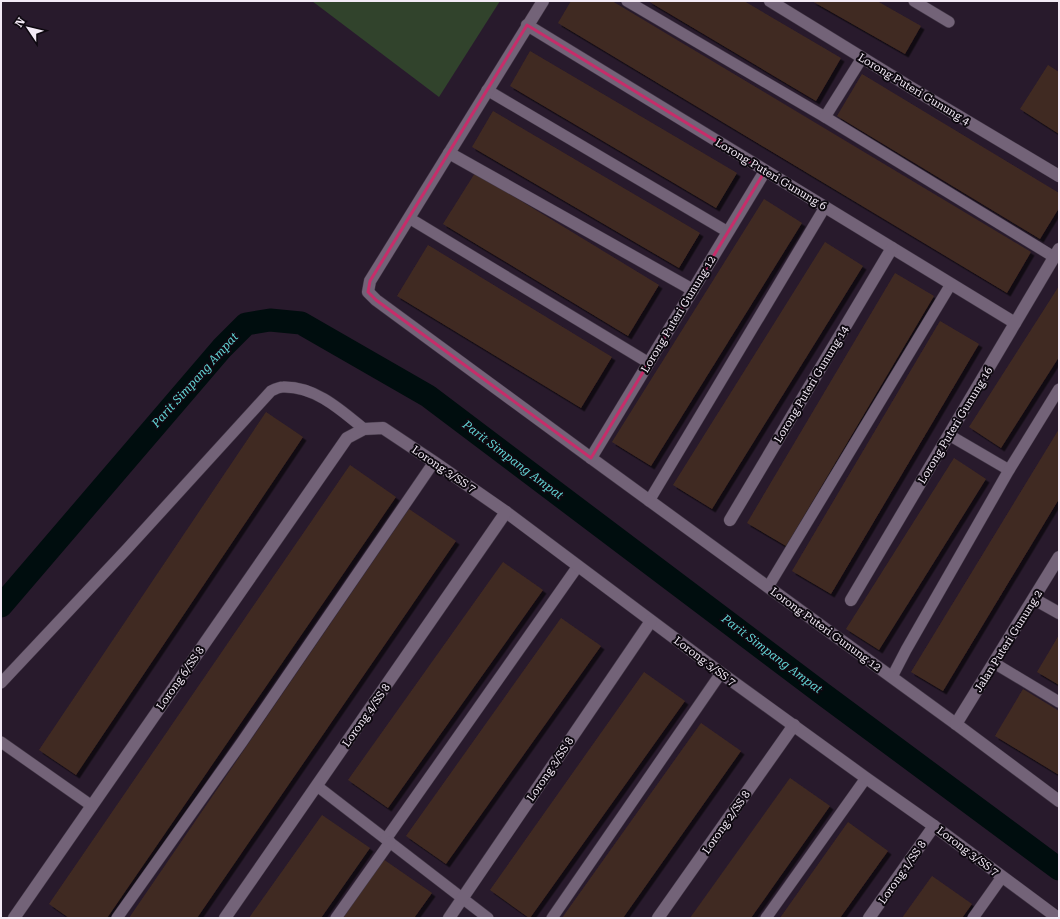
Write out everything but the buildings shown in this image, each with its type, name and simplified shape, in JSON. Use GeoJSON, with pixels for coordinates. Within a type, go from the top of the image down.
{"type":"FeatureCollection","features":[{"type":"Feature","properties":{"kind":"street"},"geometry":{"type":"LineString","coordinates":[[409,218],[543,1]]}},
{"type":"Feature","properties":{"kind":"street","name":"Lorong Puteri Gunung 4"},"geometry":{"type":"LineString","coordinates":[[770,1],[1059,176]]}},
{"type":"Feature","properties":{"kind":"street","name":"Lorong Puteri Gunung 6"},"geometry":{"type":"LineString","coordinates":[[527,25],[1015,323]]}},
{"type":"Feature","properties":{"kind":"street"},"geometry":{"type":"LineString","coordinates":[[450,153],[693,290]]}},
{"type":"Feature","properties":{"kind":"street","name":"Lorong Puteri Gunung 12"},"geometry":{"type":"LineString","coordinates":[[591,458],[765,171]]}},
{"type":"Feature","properties":{"kind":"street","name":"Lorong Puteri Gunung 12"},"geometry":{"type":"LineString","coordinates":[[409,218],[370,281],[368,292],[376,300],[649,501],[892,677],[1059,801]]}},
{"type":"Feature","properties":{"kind":"street","name":"Lorong Puteri Gunung 14"},"geometry":{"type":"LineString","coordinates":[[730,520],[892,248]]}},
{"type":"Feature","properties":{"kind":"street","name":"Lorong Puteri Gunung 16"},"geometry":{"type":"LineString","coordinates":[[851,600],[1057,253]]}},
{"type":"Feature","properties":{"kind":"street","name":"Lorong 3/SS 7"},"geometry":{"type":"LineString","coordinates":[[347,438],[364,429],[383,428],[434,462],[506,512],[721,673],[934,826],[1058,918]]}},
{"type":"Feature","properties":{"kind":"street","name":"Lorong 6/SS 8"},"geometry":{"type":"LineString","coordinates":[[14,918],[347,438]]}},
{"type":"Feature","properties":{"kind":"street","name":"Lorong 4/SS 8"},"geometry":{"type":"LineString","coordinates":[[225,918],[506,512]]}},
{"type":"Feature","properties":{"kind":"street","name":"Jalan Puteri Gunung 2"},"geometry":{"type":"LineString","coordinates":[[956,724],[1059,557]]}},
{"type":"Feature","properties":{"kind":"street"},"geometry":{"type":"LineString","coordinates":[[1034,599],[1059,614]]}},
{"type":"Feature","properties":{"kind":"street","name":"Lorong 3/SS 8"},"geometry":{"type":"LineString","coordinates":[[448,918],[651,621]]}},
{"type":"Feature","properties":{"kind":"street","name":"Lorong 2/SS 8"},"geometry":{"type":"LineString","coordinates":[[658,918],[794,725]]}},
{"type":"Feature","properties":{"kind":"street","name":"Lorong 1/SS 8"},"geometry":{"type":"LineString","coordinates":[[869,918],[934,826]]}},
{"type":"Feature","properties":{"kind":"lane"},"geometry":{"type":"LineString","coordinates":[[627,1],[1057,253]]}},
{"type":"Feature","properties":{"kind":"lane"},"geometry":{"type":"LineString","coordinates":[[914,1],[949,22]]}},
{"type":"Feature","properties":{"kind":"lane"},"geometry":{"type":"LineString","coordinates":[[825,117],[862,58]]}},
{"type":"Feature","properties":{"kind":"lane"},"geometry":{"type":"LineString","coordinates":[[488,90],[728,232]]}},
{"type":"Feature","properties":{"kind":"lane"},"geometry":{"type":"LineString","coordinates":[[649,501],[825,207]]}},
{"type":"Feature","properties":{"kind":"lane"},"geometry":{"type":"LineString","coordinates":[[409,218],[648,363]]}},
{"type":"Feature","properties":{"kind":"lane"},"geometry":{"type":"LineString","coordinates":[[768,587],[951,284]]}},
{"type":"Feature","properties":{"kind":"lane"},"geometry":{"type":"LineString","coordinates":[[1,683],[126,550],[271,390],[282,387],[300,389],[317,394],[339,408],[364,429]]}},
{"type":"Feature","properties":{"kind":"lane"},"geometry":{"type":"LineString","coordinates":[[892,677],[910,643],[1010,470],[1059,389]]}},
{"type":"Feature","properties":{"kind":"lane"},"geometry":{"type":"LineString","coordinates":[[949,435],[1010,470]]}},
{"type":"Feature","properties":{"kind":"lane"},"geometry":{"type":"LineString","coordinates":[[117,918],[242,742],[434,462]]}},
{"type":"Feature","properties":{"kind":"lane"},"geometry":{"type":"LineString","coordinates":[[336,918],[578,566]]}},
{"type":"Feature","properties":{"kind":"lane"},"geometry":{"type":"LineString","coordinates":[[994,663],[1059,702]]}},
{"type":"Feature","properties":{"kind":"lane"},"geometry":{"type":"LineString","coordinates":[[552,918],[721,673]]}},
{"type":"Feature","properties":{"kind":"lane"},"geometry":{"type":"LineString","coordinates":[[1,742],[92,806]]}},
{"type":"Feature","properties":{"kind":"lane"},"geometry":{"type":"LineString","coordinates":[[766,918],[866,778]]}},
{"type":"Feature","properties":{"kind":"lane"},"geometry":{"type":"LineString","coordinates":[[317,786],[488,918]]}},
{"type":"Feature","properties":{"kind":"lane"},"geometry":{"type":"LineString","coordinates":[[973,918],[1002,877]]}},
{"type":"Feature","properties":{"kind":"highlighted area"},"geometry":{"type":"Polygon","coordinates":[[[527,25],[765,171],[591,458],[376,300],[368,292],[370,281],[527,25]]]}},
{"type":"Feature","properties":{"kind":"green space"},"geometry":{"type":"Polygon","coordinates":[[[312,1],[500,1],[439,97],[312,1]]]}},
{"type":"Feature","properties":{"kind":"waterway","name":"Parit Simpang Ampat"},"geometry":{"type":"LineString","coordinates":[[1,606],[222,348],[246,324],[270,320],[301,323],[428,396],[823,694],[1059,869]]}}]}
